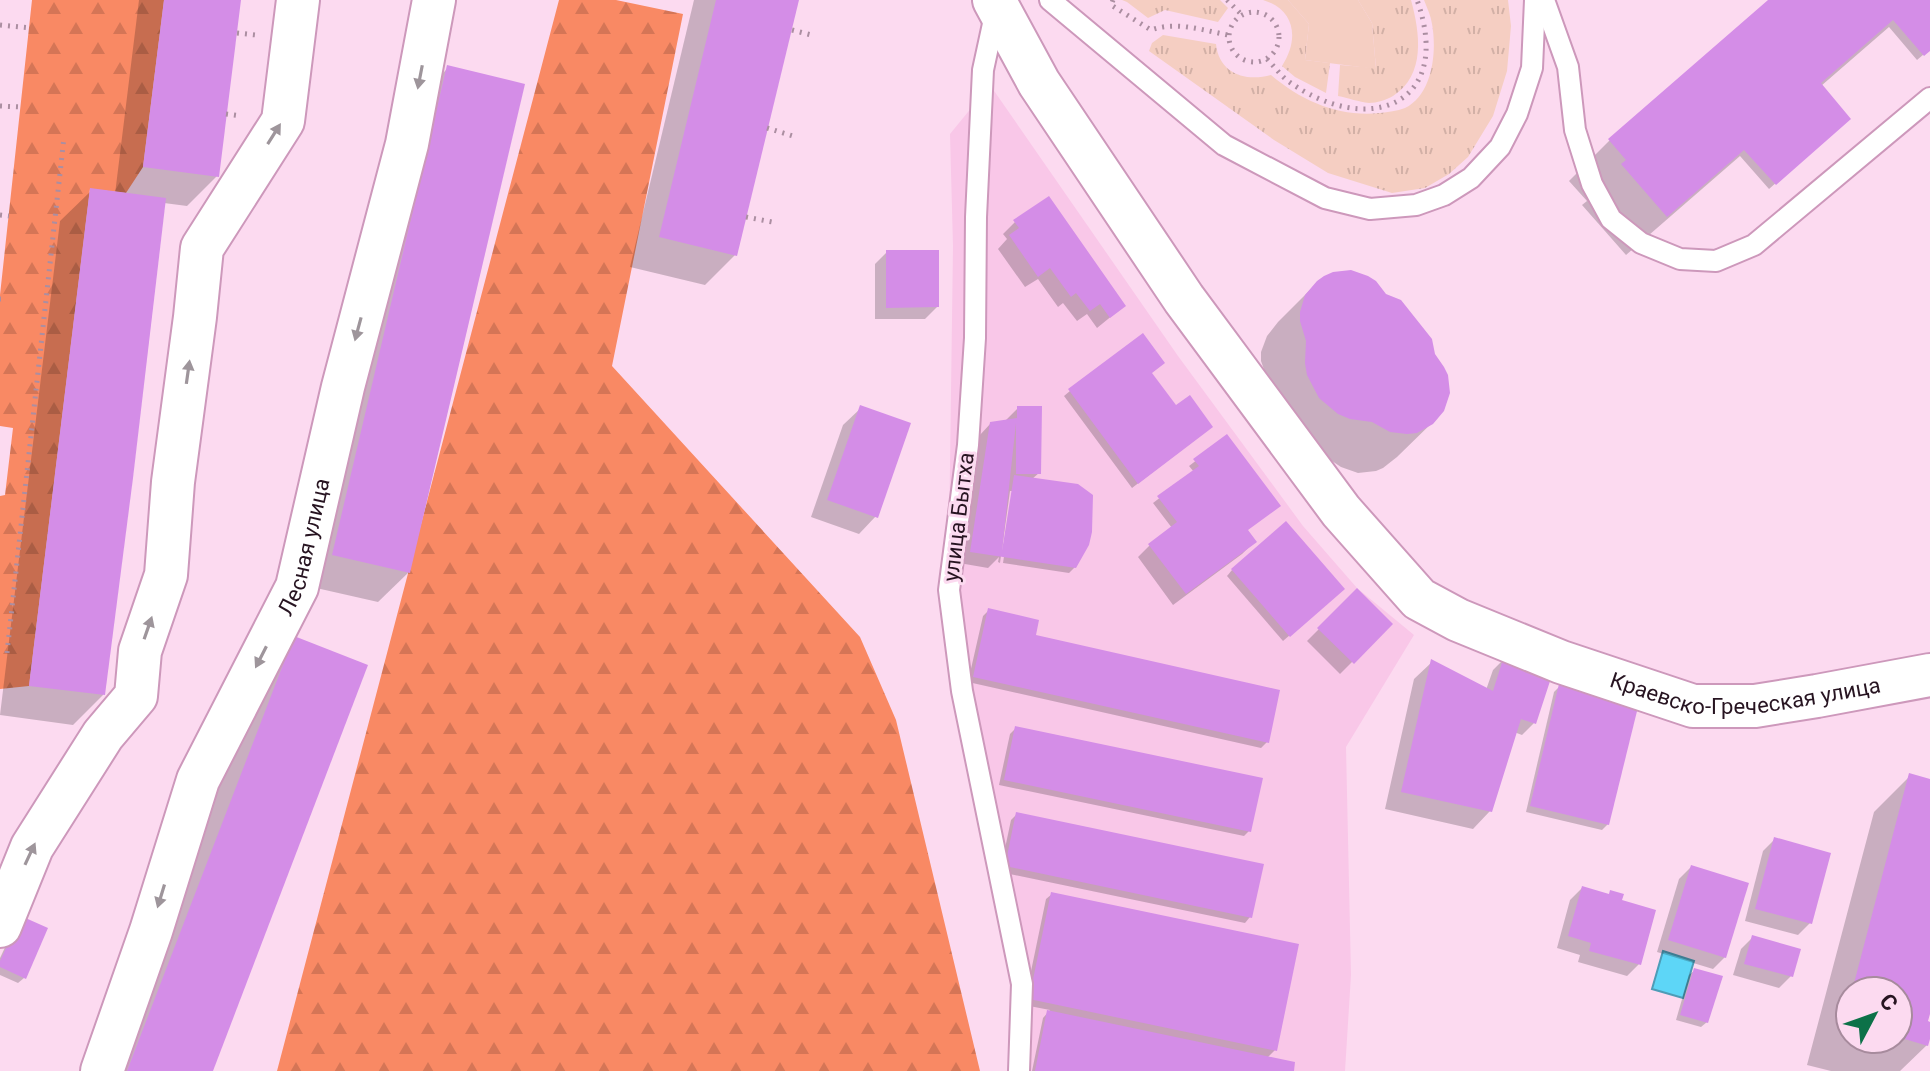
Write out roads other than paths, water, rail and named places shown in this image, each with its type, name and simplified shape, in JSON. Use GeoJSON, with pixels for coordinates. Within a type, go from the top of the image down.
{"type":"FeatureCollection","features":[{"type":"Feature","properties":{"kind":"street"},"geometry":{"type":"LineString","coordinates":[[0,926],[32,847],[103,735],[136,696],[140,651],[166,575],[171,496],[202,248],[283,121],[298,0]]}},
{"type":"Feature","properties":{"kind":"street","name":"Лесная улица"},"geometry":{"type":"LineString","coordinates":[[102,1071],[151,931],[198,780],[297,587],[343,387],[407,144],[434,0]]}},
{"type":"Feature","properties":{"kind":"street","name":"улица Бытха"},"geometry":{"type":"LineString","coordinates":[[995,3],[1039,83],[1184,299],[1341,511],[1419,599],[1458,620],[1561,662]]}},
{"type":"Feature","properties":{"kind":"street","name":"Краевско-Греческая улица"},"geometry":{"type":"LineString","coordinates":[[1561,662],[1693,706],[1755,706],[1930,675]]}},
{"type":"Feature","properties":{"kind":"lane"},"geometry":{"type":"LineString","coordinates":[[1050,0],[1224,145],[1325,198],[1370,209],[1416,205],[1444,195],[1471,178],[1500,147],[1517,114],[1532,68],[1535,0]]}},
{"type":"Feature","properties":{"kind":"lane"},"geometry":{"type":"LineString","coordinates":[[1544,0],[1568,67],[1575,130],[1592,184],[1611,219],[1641,243],[1680,259],[1716,261],[1754,245],[1930,98]]}},
{"type":"Feature","properties":{"kind":"lane","name":"улица Бытха"},"geometry":{"type":"LineString","coordinates":[[995,3],[983,70],[976,217],[975,338],[968,445],[949,590],[962,691],[1022,984],[1019,1071]]}},
{"type":"Feature","properties":{"kind":"water"},"geometry":{"type":"Polygon","coordinates":[[[1663,951],[1694,961],[1683,998],[1652,989],[1663,951]]]}}]}
